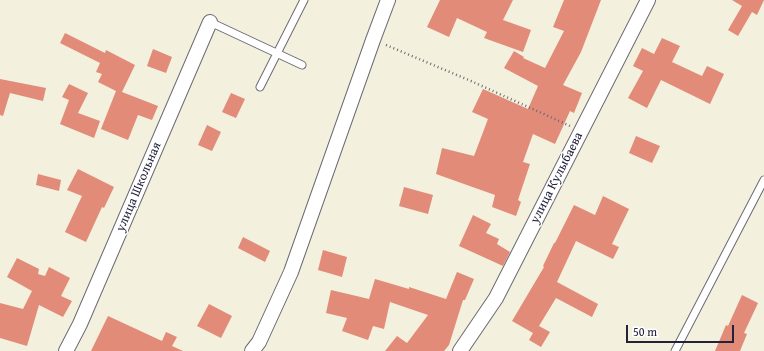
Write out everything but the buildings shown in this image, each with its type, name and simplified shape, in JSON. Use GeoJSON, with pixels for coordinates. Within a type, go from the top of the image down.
{"type":"FeatureCollection","features":[{"type":"Feature","properties":{"kind":"street"},"geometry":{"type":"LineString","coordinates":[[252,351],[259,342],[291,272],[388,0]]}},
{"type":"Feature","properties":{"kind":"street","name":"улица Кулыбаева"},"geometry":{"type":"LineString","coordinates":[[460,351],[496,298],[648,0]]}},
{"type":"Feature","properties":{"kind":"street","name":"улица Школьная"},"geometry":{"type":"LineString","coordinates":[[66,351],[80,324],[210,22]]}},
{"type":"Feature","properties":{"kind":"lane"},"geometry":{"type":"LineString","coordinates":[[260,87],[304,0]]}},
{"type":"Feature","properties":{"kind":"lane"},"geometry":{"type":"LineString","coordinates":[[210,22],[302,65]]}},
{"type":"Feature","properties":{"kind":"lane"},"geometry":{"type":"LineString","coordinates":[[675,351],[764,180]]}},
{"type":"Feature","properties":{"kind":"path"},"geometry":{"type":"LineString","coordinates":[[373,40],[471,81],[581,131]]}}]}
